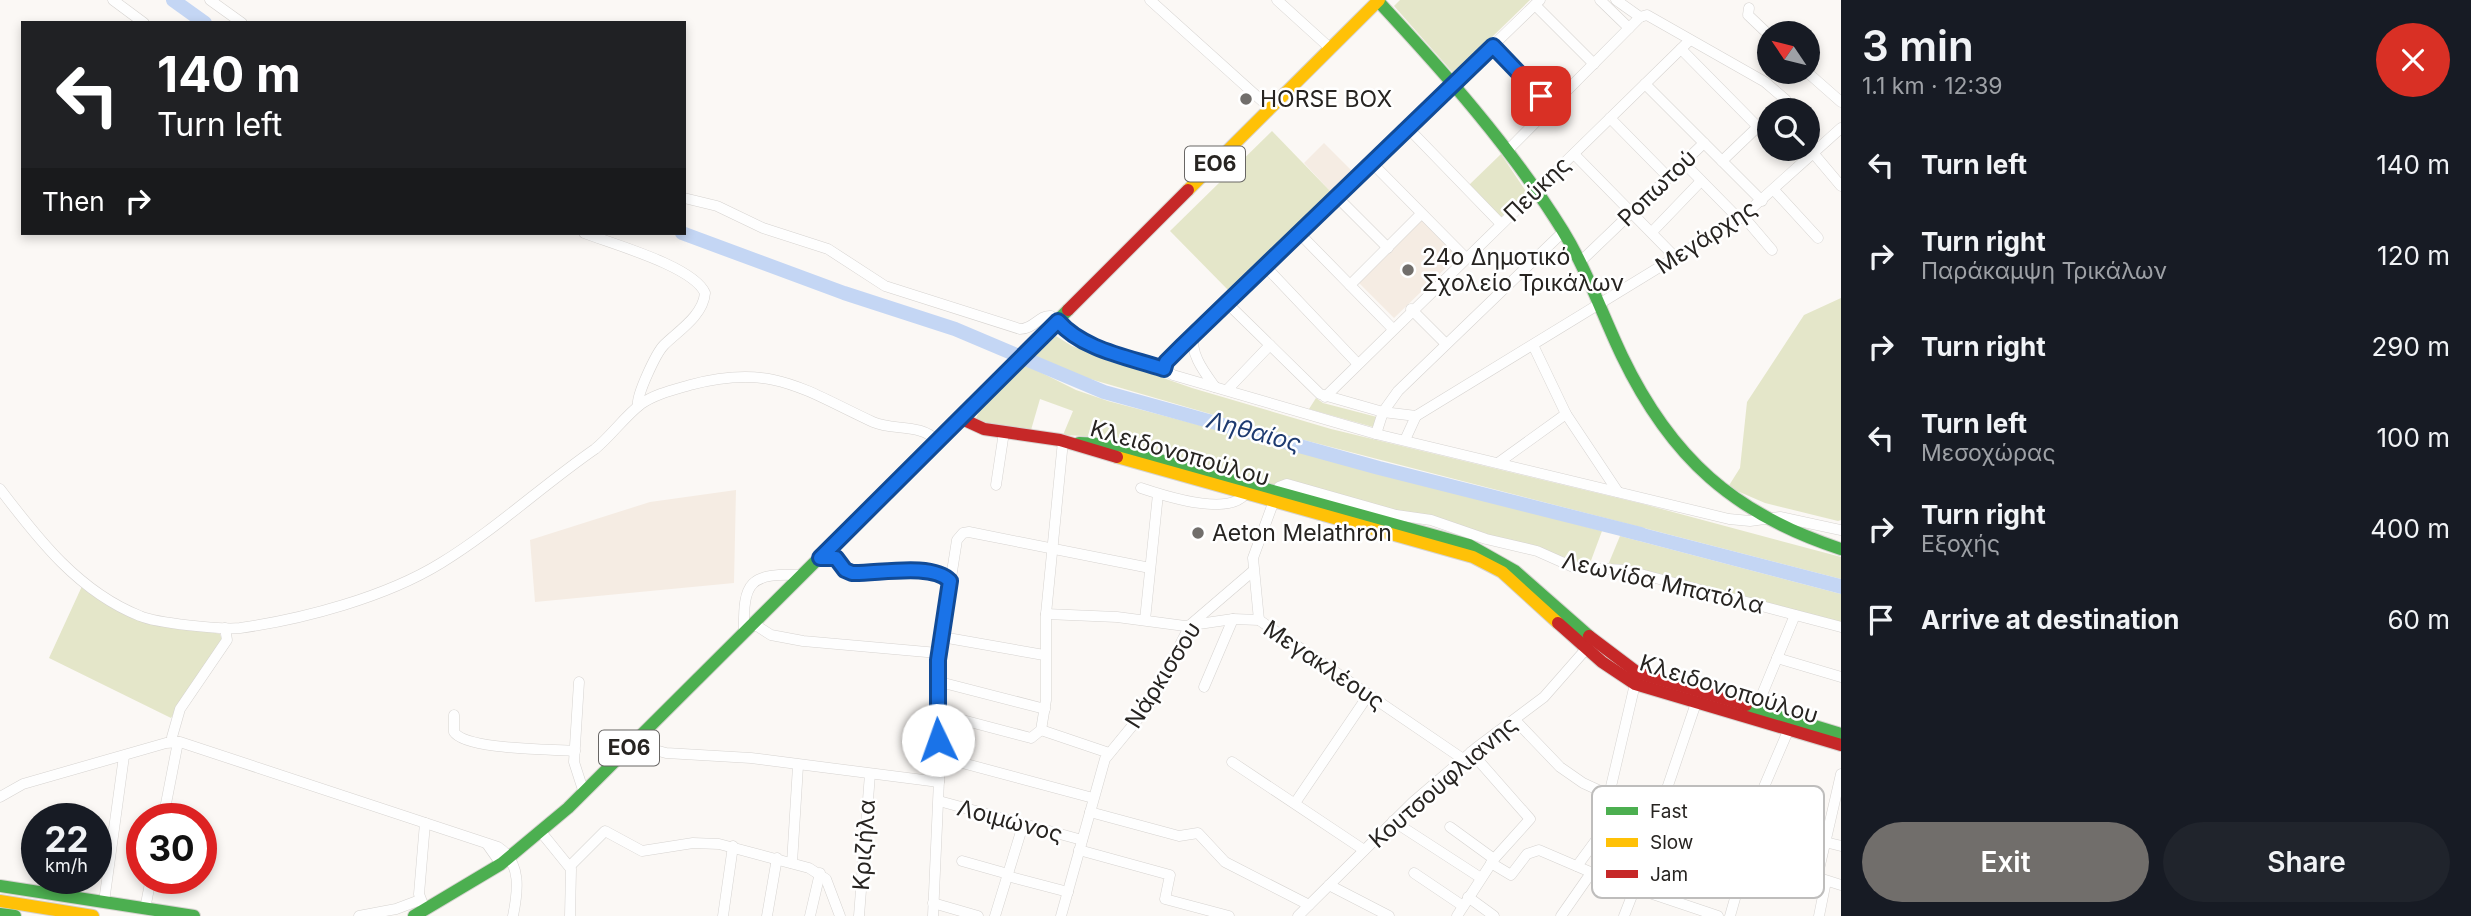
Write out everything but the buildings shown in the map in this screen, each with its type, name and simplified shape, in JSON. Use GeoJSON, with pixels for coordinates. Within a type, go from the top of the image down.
{"type":"FeatureCollection","features":[{"type":"Feature","properties":{"kind":"street"},"geometry":{"type":"LineString","coordinates":[[113,0],[141,21]]}},
{"type":"Feature","properties":{"kind":"street"},"geometry":{"type":"LineString","coordinates":[[210,0],[239,21]]}},
{"type":"Feature","properties":{"kind":"street"},"geometry":{"type":"LineString","coordinates":[[1150,0],[1271,109]]}},
{"type":"Feature","properties":{"kind":"street"},"geometry":{"type":"LineString","coordinates":[[1277,0],[1331,49]]}},
{"type":"Feature","properties":{"kind":"street"},"geometry":{"type":"LineString","coordinates":[[1378,0],[1453,84],[1536,191],[1580,262],[1636,380],[1695,466],[1715,487],[1763,519],[1794,534],[1841,549]]}},
{"type":"Feature","properties":{"kind":"street","name":"ΕΟ6"},"geometry":{"type":"LineString","coordinates":[[420,909],[505,861],[584,793],[1378,0]]}},
{"type":"Feature","properties":{"kind":"street"},"geometry":{"type":"LineString","coordinates":[[1600,0],[1629,28]]}},
{"type":"Feature","properties":{"kind":"street"},"geometry":{"type":"LineString","coordinates":[[1616,0],[1640,18]]}},
{"type":"Feature","properties":{"kind":"street"},"geometry":{"type":"LineString","coordinates":[[1164,369],[1166,362],[1537,3],[1594,64]]}},
{"type":"Feature","properties":{"kind":"street"},"geometry":{"type":"LineString","coordinates":[[1749,8],[1748,15],[1757,24]]}},
{"type":"Feature","properties":{"kind":"street"},"geometry":{"type":"LineString","coordinates":[[1507,151],[1629,28],[1647,15],[1769,84],[1784,98]]}},
{"type":"Feature","properties":{"kind":"street","name":"Πεύκης"},"geometry":{"type":"LineString","coordinates":[[1325,397],[1411,309],[1690,40]]}},
{"type":"Feature","properties":{"kind":"street"},"geometry":{"type":"LineString","coordinates":[[1493,46],[1552,106]]}},
{"type":"Feature","properties":{"kind":"street"},"geometry":{"type":"LineString","coordinates":[[1681,49],[1757,126]]}},
{"type":"Feature","properties":{"kind":"street"},"geometry":{"type":"LineString","coordinates":[[1820,83],[1841,102]]}},
{"type":"Feature","properties":{"kind":"street"},"geometry":{"type":"LineString","coordinates":[[1645,84],[1762,201]]}},
{"type":"Feature","properties":{"kind":"street"},"geometry":{"type":"LineString","coordinates":[[1610,118],[1669,178]]}},
{"type":"Feature","properties":{"kind":"street"},"geometry":{"type":"LineString","coordinates":[[1408,128],[1501,223]]}},
{"type":"Feature","properties":{"kind":"street"},"geometry":{"type":"LineString","coordinates":[[1722,161],[1757,128]]}},
{"type":"Feature","properties":{"kind":"street","name":"Μεγάρχης"},"geometry":{"type":"LineString","coordinates":[[1820,149],[1841,130]]}},
{"type":"Feature","properties":{"kind":"street","name":"Ροπωτού"},"geometry":{"type":"LineString","coordinates":[[1580,262],[1704,143]]}},
{"type":"Feature","properties":{"kind":"street"},"geometry":{"type":"LineString","coordinates":[[1574,154],[1676,258]]}},
{"type":"Feature","properties":{"kind":"street","name":"Μεγάρχης"},"geometry":{"type":"LineString","coordinates":[[1416,416],[1741,218],[1806,161]]}},
{"type":"Feature","properties":{"kind":"street"},"geometry":{"type":"LineString","coordinates":[[1820,161],[1841,186]]}},
{"type":"Feature","properties":{"kind":"street"},"geometry":{"type":"LineString","coordinates":[[1372,163],[1465,257]]}},
{"type":"Feature","properties":{"kind":"street"},"geometry":{"type":"LineString","coordinates":[[1684,163],[1772,250]]}},
{"type":"Feature","properties":{"kind":"street"},"geometry":{"type":"LineString","coordinates":[[1652,232],[1701,181]]}},
{"type":"Feature","properties":{"kind":"street"},"geometry":{"type":"LineString","coordinates":[[1774,190],[1818,238]]}},
{"type":"Feature","properties":{"kind":"street"},"geometry":{"type":"LineString","coordinates":[[1337,197],[1388,248]]}},
{"type":"Feature","properties":{"kind":"street"},"geometry":{"type":"LineString","coordinates":[[686,199],[723,208],[763,228],[828,249],[877,283],[901,292],[1020,329],[1030,328],[1049,315],[1054,325],[1072,337],[1164,369],[1171,374],[1376,433],[1729,519],[1790,519],[1841,530]]}},
{"type":"Feature","properties":{"kind":"street"},"geometry":{"type":"LineString","coordinates":[[1350,285],[1421,214]]}},
{"type":"Feature","properties":{"kind":"street"},"geometry":{"type":"LineString","coordinates":[[1376,433],[1383,412],[1398,391],[1563,232]]}},
{"type":"Feature","properties":{"kind":"street"},"geometry":{"type":"LineString","coordinates":[[1299,233],[1392,328]]}},
{"type":"Feature","properties":{"kind":"street"},"geometry":{"type":"LineString","coordinates":[[589,235],[666,265],[704,290],[704,300],[694,315],[658,353],[637,396],[638,406]]}},
{"type":"Feature","properties":{"kind":"street"},"geometry":{"type":"LineString","coordinates":[[1265,266],[1357,363]]}},
{"type":"Feature","properties":{"kind":"street"},"geometry":{"type":"LineString","coordinates":[[1227,303],[1325,397],[1383,412],[1416,416],[1405,440]]}},
{"type":"Feature","properties":{"kind":"street"},"geometry":{"type":"LineString","coordinates":[[1411,309],[1446,344]]}},
{"type":"Feature","properties":{"kind":"street"},"geometry":{"type":"LineString","coordinates":[[1195,334],[1192,342],[1199,362],[1216,387]]}},
{"type":"Feature","properties":{"kind":"street"},"geometry":{"type":"LineString","coordinates":[[1227,390],[1270,345]]}},
{"type":"Feature","properties":{"kind":"street"},"geometry":{"type":"LineString","coordinates":[[1533,345],[1566,414],[1618,492]]}},
{"type":"Feature","properties":{"kind":"street"},"geometry":{"type":"LineString","coordinates":[[0,489],[54,556],[114,602],[151,620],[236,628],[346,603],[426,572],[468,545],[594,449],[615,432],[638,406],[670,390],[727,377],[750,375],[802,387],[879,425],[925,432],[937,441]]}},
{"type":"Feature","properties":{"kind":"street"},"geometry":{"type":"LineString","coordinates":[[1498,463],[1566,414]]}},
{"type":"Feature","properties":{"kind":"street","name":"Κλειδονοπούλου"},"geometry":{"type":"LineString","coordinates":[[960,418],[976,428],[1068,442],[1120,460],[1248,490],[1482,561],[1516,583],[1587,648],[1635,684],[1696,703],[1841,734]]}},
{"type":"Feature","properties":{"kind":"street"},"geometry":{"type":"LineString","coordinates":[[996,485],[1004,432]]}},
{"type":"Feature","properties":{"kind":"street"},"geometry":{"type":"LineString","coordinates":[[936,713],[1032,738],[1041,730],[1045,709],[1044,655],[1051,549],[1068,442]]}},
{"type":"Feature","properties":{"kind":"street"},"geometry":{"type":"LineString","coordinates":[[1140,488],[1210,505],[1248,490]]}},
{"type":"Feature","properties":{"kind":"street"},"geometry":{"type":"LineString","coordinates":[[1145,620],[1158,494]]}},
{"type":"Feature","properties":{"kind":"street"},"geometry":{"type":"LineString","coordinates":[[1259,620],[1253,555],[1274,498]]}},
{"type":"Feature","properties":{"kind":"street","name":"Κλειδονοπούλου"},"geometry":{"type":"LineString","coordinates":[[1274,498],[1396,519],[1469,545],[1503,561],[1610,654],[1638,673],[1756,709],[1841,746]]}},
{"type":"Feature","properties":{"kind":"street","name":"Λεωνίδα Μπατόλα"},"geometry":{"type":"LineString","coordinates":[[1396,519],[1421,517],[1486,539],[1537,551],[1573,566],[1625,570],[1841,627]]}},
{"type":"Feature","properties":{"kind":"street"},"geometry":{"type":"LineString","coordinates":[[933,916],[940,757],[936,681],[938,653],[957,540],[963,533],[1150,569]]}},
{"type":"Feature","properties":{"kind":"street"},"geometry":{"type":"LineString","coordinates":[[820,558],[836,558],[845,570],[852,573],[929,571],[942,574],[950,581]]}},
{"type":"Feature","properties":{"kind":"street","name":"Νάρκισσου"},"geometry":{"type":"LineString","coordinates":[[1061,916],[1093,798],[1109,753],[1151,703],[1190,625],[1253,571]]}},
{"type":"Feature","properties":{"kind":"street"},"geometry":{"type":"LineString","coordinates":[[802,575],[767,574],[751,586],[743,599],[749,629],[803,642],[938,653]]}},
{"type":"Feature","properties":{"kind":"street","name":"Μεγακλέους"},"geometry":{"type":"LineString","coordinates":[[1046,614],[1190,625],[1233,619],[1259,620],[1369,694],[1467,755],[1530,819],[1493,861]]}},
{"type":"Feature","properties":{"kind":"street"},"geometry":{"type":"LineString","coordinates":[[1756,709],[1795,615]]}},
{"type":"Feature","properties":{"kind":"street"},"geometry":{"type":"LineString","coordinates":[[1204,687],[1233,619]]}},
{"type":"Feature","properties":{"kind":"street"},"geometry":{"type":"LineString","coordinates":[[225,628],[227,640]]}},
{"type":"Feature","properties":{"kind":"street"},"geometry":{"type":"LineString","coordinates":[[165,803],[180,709],[236,628]]}},
{"type":"Feature","properties":{"kind":"street"},"geometry":{"type":"LineString","coordinates":[[942,637],[1044,655]]}},
{"type":"Feature","properties":{"kind":"street","name":"Κουτσούφλιανης"},"geometry":{"type":"LineString","coordinates":[[1298,916],[1394,821],[1467,755],[1552,690],[1587,648]]}},
{"type":"Feature","properties":{"kind":"street"},"geometry":{"type":"LineString","coordinates":[[1777,658],[1841,677]]}},
{"type":"Feature","properties":{"kind":"street"},"geometry":{"type":"LineString","coordinates":[[936,681],[1045,709]]}},
{"type":"Feature","properties":{"kind":"street"},"geometry":{"type":"LineString","coordinates":[[579,682],[576,774],[584,793]]}},
{"type":"Feature","properties":{"kind":"street"},"geometry":{"type":"LineString","coordinates":[[1611,786],[1635,684]]}},
{"type":"Feature","properties":{"kind":"street"},"geometry":{"type":"LineString","coordinates":[[1295,803],[1369,694]]}},
{"type":"Feature","properties":{"kind":"street"},"geometry":{"type":"LineString","coordinates":[[1668,786],[1696,703]]}},
{"type":"Feature","properties":{"kind":"street"},"geometry":{"type":"LineString","coordinates":[[454,715],[454,732],[460,738],[500,746],[575,751]]}},
{"type":"Feature","properties":{"kind":"street"},"geometry":{"type":"LineString","coordinates":[[1515,720],[1567,774],[1592,786]]}},
{"type":"Feature","properties":{"kind":"street"},"geometry":{"type":"LineString","coordinates":[[1764,786],[1790,725]]}},
{"type":"Feature","properties":{"kind":"street"},"geometry":{"type":"LineString","coordinates":[[1041,730],[1109,753]]}},
{"type":"Feature","properties":{"kind":"street"},"geometry":{"type":"LineString","coordinates":[[0,797],[23,784],[124,757],[175,740],[203,747],[265,772],[487,844],[505,861],[519,881],[513,916]]}},
{"type":"Feature","properties":{"kind":"street"},"geometry":{"type":"LineString","coordinates":[[633,744],[666,753],[742,757],[939,782]]}},
{"type":"Feature","properties":{"kind":"street"},"geometry":{"type":"LineString","coordinates":[[104,902],[124,757]]}},
{"type":"Feature","properties":{"kind":"street"},"geometry":{"type":"LineString","coordinates":[[940,757],[1093,798]]}},
{"type":"Feature","properties":{"kind":"street"},"geometry":{"type":"LineString","coordinates":[[1232,762],[1364,850]]}},
{"type":"Feature","properties":{"kind":"street"},"geometry":{"type":"LineString","coordinates":[[792,863],[798,766]]}},
{"type":"Feature","properties":{"kind":"street","name":"Κριζήλα"},"geometry":{"type":"LineString","coordinates":[[859,916],[870,774]]}},
{"type":"Feature","properties":{"kind":"street"},"geometry":{"type":"LineString","coordinates":[[1824,854],[1841,774]]}},
{"type":"Feature","properties":{"kind":"street","name":"Λοιμώνος"},"geometry":{"type":"LineString","coordinates":[[939,802],[1023,825],[1170,875],[1165,899],[1229,916]]}},
{"type":"Feature","properties":{"kind":"street"},"geometry":{"type":"LineString","coordinates":[[1090,811],[1178,835],[1198,834],[1220,859],[1309,905]]}},
{"type":"Feature","properties":{"kind":"street"},"geometry":{"type":"LineString","coordinates":[[1394,821],[1481,878]]}},
{"type":"Feature","properties":{"kind":"street"},"geometry":{"type":"LineString","coordinates":[[359,916],[396,909],[420,909],[425,823]]}},
{"type":"Feature","properties":{"kind":"street"},"geometry":{"type":"LineString","coordinates":[[995,916],[1023,825]]}},
{"type":"Feature","properties":{"kind":"street"},"geometry":{"type":"LineString","coordinates":[[1450,827],[1511,875],[1527,854],[1539,850],[1591,873],[1561,916]]}},
{"type":"Feature","properties":{"kind":"street"},"geometry":{"type":"LineString","coordinates":[[570,866],[605,831],[642,851],[700,843],[733,846],[820,873],[830,885],[840,916]]}},
{"type":"Feature","properties":{"kind":"street"},"geometry":{"type":"LineString","coordinates":[[541,832],[570,866],[570,916]]}},
{"type":"Feature","properties":{"kind":"street"},"geometry":{"type":"LineString","coordinates":[[1825,842],[1841,846]]}},
{"type":"Feature","properties":{"kind":"street"},"geometry":{"type":"LineString","coordinates":[[723,916],[733,846]]}},
{"type":"Feature","properties":{"kind":"street"},"geometry":{"type":"LineString","coordinates":[[1577,866],[1592,846]]}},
{"type":"Feature","properties":{"kind":"street"},"geometry":{"type":"LineString","coordinates":[[767,916],[777,858]]}},
{"type":"Feature","properties":{"kind":"street"},"geometry":{"type":"LineString","coordinates":[[962,861],[1068,892]]}},
{"type":"Feature","properties":{"kind":"street"},"geometry":{"type":"LineString","coordinates":[[1462,906],[1493,861]]}},
{"type":"Feature","properties":{"kind":"street"},"geometry":{"type":"LineString","coordinates":[[810,916],[820,873]]}},
{"type":"Feature","properties":{"kind":"street"},"geometry":{"type":"LineString","coordinates":[[1414,873],[1462,906],[1494,916]]}},
{"type":"Feature","properties":{"kind":"street"},"geometry":{"type":"LineString","coordinates":[[1824,880],[1841,885]]}},
{"type":"Feature","properties":{"kind":"street"},"geometry":{"type":"LineString","coordinates":[[1329,885],[1389,916]]}},
{"type":"Feature","properties":{"kind":"street"},"geometry":{"type":"LineString","coordinates":[[0,886],[194,916]]}},
{"type":"Feature","properties":{"kind":"street"},"geometry":{"type":"LineString","coordinates":[[145,909],[148,894]]}},
{"type":"Feature","properties":{"kind":"street"},"geometry":{"type":"LineString","coordinates":[[1624,916],[1631,898]]}},
{"type":"Feature","properties":{"kind":"street"},"geometry":{"type":"LineString","coordinates":[[1664,898],[1712,915]]}},
{"type":"Feature","properties":{"kind":"street"},"geometry":{"type":"LineString","coordinates":[[1730,916],[1735,898]]}},
{"type":"Feature","properties":{"kind":"street"},"geometry":{"type":"LineString","coordinates":[[1819,916],[1820,898]]}},
{"type":"Feature","properties":{"kind":"street"},"geometry":{"type":"LineString","coordinates":[[0,901],[93,916]]}},
{"type":"Feature","properties":{"kind":"street"},"geometry":{"type":"LineString","coordinates":[[933,903],[978,916]]}},
{"type":"Feature","properties":{"kind":"street"},"geometry":{"type":"LineString","coordinates":[[0,914],[15,916]]}},
{"type":"Feature","properties":{"kind":"shaded area"},"geometry":{"type":"Polygon","coordinates":[[[1324,143],[1352,171],[1331,192],[1304,163],[1324,143]]]}},
{"type":"Feature","properties":{"kind":"shaded area","name":"24ο Δημοτικό Σχολείο Τρικάλων"},"geometry":{"type":"Polygon","coordinates":[[[1422,220],[1458,256],[1394,318],[1359,283],[1422,220]]]}},
{"type":"Feature","properties":{"kind":"shaded area"},"geometry":{"type":"Polygon","coordinates":[[[736,490],[734,583],[535,602],[530,540],[650,502],[736,490]]]}},
{"type":"Feature","properties":{"kind":"green space"},"geometry":{"type":"Polygon","coordinates":[[[1400,0],[1530,0],[1454,74],[1394,6],[1400,0]]]}},
{"type":"Feature","properties":{"kind":"green space"},"geometry":{"type":"Polygon","coordinates":[[[1272,131],[1331,192],[1230,292],[1170,231],[1272,131]]]}},
{"type":"Feature","properties":{"kind":"green space"},"geometry":{"type":"Polygon","coordinates":[[[1501,154],[1527,193],[1500,218],[1469,185],[1501,154]]]}},
{"type":"Feature","properties":{"kind":"green space"},"geometry":{"type":"Polygon","coordinates":[[[1841,298],[1841,520],[1838,521],[1765,503],[1728,487],[1740,468],[1747,402],[1804,315],[1841,298]]]}},
{"type":"Feature","properties":{"kind":"green space"},"geometry":{"type":"Polygon","coordinates":[[[1056,336],[1072,346],[1192,388],[1331,429],[1643,504],[1841,557],[1841,579],[1269,431],[1066,372],[1034,357],[1056,336]]]}},
{"type":"Feature","properties":{"kind":"green space"},"geometry":{"type":"Polygon","coordinates":[[[1026,365],[1076,390],[1108,401],[1602,531],[1589,566],[1575,565],[1285,480],[1273,486],[1106,441],[1125,438],[1063,435],[1073,411],[1040,399],[1031,430],[985,427],[975,420],[980,410],[1026,365]]]}},
{"type":"Feature","properties":{"kind":"green space"},"geometry":{"type":"Polygon","coordinates":[[[1316,398],[1323,403],[1377,417],[1373,427],[1309,409],[1316,398]]]}},
{"type":"Feature","properties":{"kind":"green space"},"geometry":{"type":"Polygon","coordinates":[[[1620,536],[1841,594],[1841,623],[1608,565],[1620,536]]]}},
{"type":"Feature","properties":{"kind":"green space"},"geometry":{"type":"Polygon","coordinates":[[[83,584],[122,611],[220,634],[222,640],[171,718],[49,658],[83,584]]]}},
{"type":"Feature","properties":{"kind":"water"},"geometry":{"type":"Polygon","coordinates":[[[1624,523],[1841,579],[1841,594],[1620,536],[1624,523]]]}},
{"type":"Feature","properties":{"kind":"waterway","name":"Ληθαίος"},"geometry":{"type":"LineString","coordinates":[[173,0],[202,21]]}},
{"type":"Feature","properties":{"kind":"waterway","name":"Ληθαίος"},"geometry":{"type":"LineString","coordinates":[[686,234],[844,293],[955,329],[1104,392],[1379,468],[1641,534]]}},
{"type":"Feature","properties":{"kind":"traffic: fast"},"geometry":{"type":"LineString","coordinates":[[1377,0],[1476,111],[1543,200],[1580,261],[1641,392],[1685,453],[1710,478],[1738,499],[1803,535],[1841,549]]}},
{"type":"Feature","properties":{"kind":"traffic: fast"},"geometry":{"type":"LineString","coordinates":[[414,916],[501,864],[568,808],[1068,310]]}},
{"type":"Feature","properties":{"kind":"traffic: fast"},"geometry":{"type":"LineString","coordinates":[[1079,443],[1102,444],[1469,545],[1515,571],[1589,636]]}},
{"type":"Feature","properties":{"kind":"traffic: fast"},"geometry":{"type":"LineString","coordinates":[[1746,705],[1841,734]]}},
{"type":"Feature","properties":{"kind":"traffic: fast"},"geometry":{"type":"LineString","coordinates":[[0,886],[194,916]]}},
{"type":"Feature","properties":{"kind":"traffic: fast"},"geometry":{"type":"LineString","coordinates":[[0,914],[15,916]]}},
{"type":"Feature","properties":{"kind":"traffic: slow"},"geometry":{"type":"LineString","coordinates":[[1188,190],[1379,0]]}},
{"type":"Feature","properties":{"kind":"traffic: slow"},"geometry":{"type":"LineString","coordinates":[[1117,457],[1473,557],[1502,572],[1558,623]]}},
{"type":"Feature","properties":{"kind":"traffic: slow"},"geometry":{"type":"LineString","coordinates":[[0,901],[93,916]]}},
{"type":"Feature","properties":{"kind":"traffic: jam"},"geometry":{"type":"LineString","coordinates":[[1068,310],[1188,190]]}},
{"type":"Feature","properties":{"kind":"traffic: jam"},"geometry":{"type":"LineString","coordinates":[[960,418],[984,429],[1060,440],[1117,457]]}},
{"type":"Feature","properties":{"kind":"traffic: jam"},"geometry":{"type":"LineString","coordinates":[[1558,623],[1602,662],[1635,684],[1841,745]]}},
{"type":"Feature","properties":{"kind":"traffic: jam"},"geometry":{"type":"LineString","coordinates":[[1589,636],[1638,673],[1746,705]]}},
{"type":"Feature","properties":{"kind":"place","name":"HORSE BOX"},"geometry":{"type":"Point","coordinates":[1246,99]}},
{"type":"Feature","properties":{"kind":"place","name":"24ο Δημοτικό Σχολείο Τρικάλων"},"geometry":{"type":"Point","coordinates":[1408,270]}},
{"type":"Feature","properties":{"kind":"place","name":"Aeton Melathron"},"geometry":{"type":"Point","coordinates":[1198,533]}},
{"type":"Feature","properties":{"kind":"route"},"geometry":{"type":"LineString","coordinates":[[938,740],[938,653],[950,581],[939,572],[929,571],[852,573],[847,572],[834,557],[820,558],[1058,321],[1072,337],[1164,369],[1166,362],[1181,347],[1493,46],[1541,96]]}}]}
